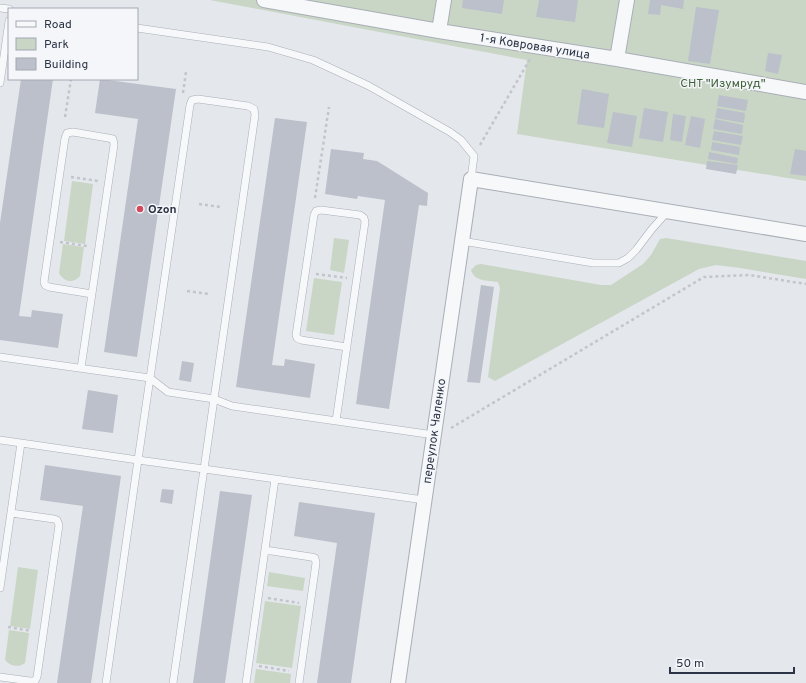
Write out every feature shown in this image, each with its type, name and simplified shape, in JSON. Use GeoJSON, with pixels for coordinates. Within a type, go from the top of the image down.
{"type":"FeatureCollection","features":[{"type":"Feature","properties":{"kind":"street","name":"1-я Ковровая улица"},"geometry":{"type":"LineString","coordinates":[[267,0],[806,92]]}},
{"type":"Feature","properties":{"kind":"street"},"geometry":{"type":"LineString","coordinates":[[439,30],[444,0]]}},
{"type":"Feature","properties":{"kind":"street"},"geometry":{"type":"LineString","coordinates":[[617,59],[627,0]]}},
{"type":"Feature","properties":{"kind":"street"},"geometry":{"type":"LineString","coordinates":[[471,178],[806,234]]}},
{"type":"Feature","properties":{"kind":"street","name":"переулок Чаленко"},"geometry":{"type":"LineString","coordinates":[[398,683],[471,178]]}},
{"type":"Feature","properties":{"kind":"lane"},"geometry":{"type":"LineString","coordinates":[[0,83],[8,28]]}},
{"type":"Feature","properties":{"kind":"lane"},"geometry":{"type":"LineString","coordinates":[[138,28],[268,47],[313,60],[369,86],[450,132],[461,140],[474,156],[471,178]]}},
{"type":"Feature","properties":{"kind":"lane"},"geometry":{"type":"LineString","coordinates":[[106,683],[190,105],[192,100],[198,99],[248,106],[254,109],[255,115],[173,683]]}},
{"type":"Feature","properties":{"kind":"lane"},"geometry":{"type":"LineString","coordinates":[[81,368],[92,294],[114,145],[113,139],[73,132],[67,133],[65,138],[44,282],[45,285],[49,287],[92,294]]}},
{"type":"Feature","properties":{"kind":"lane"},"geometry":{"type":"LineString","coordinates":[[336,420],[347,347],[365,222],[364,218],[360,215],[321,210],[316,211],[314,214],[296,335],[297,338],[301,340],[347,347]]}},
{"type":"Feature","properties":{"kind":"lane"},"geometry":{"type":"LineString","coordinates":[[462,241],[593,263],[618,262],[628,258],[636,250],[668,211]]}},
{"type":"Feature","properties":{"kind":"lane"},"geometry":{"type":"LineString","coordinates":[[0,357],[150,378],[168,392],[214,399],[232,406],[434,435]]}},
{"type":"Feature","properties":{"kind":"lane"},"geometry":{"type":"LineString","coordinates":[[0,440],[424,500]]}},
{"type":"Feature","properties":{"kind":"lane"},"geometry":{"type":"LineString","coordinates":[[0,588],[21,443]]}},
{"type":"Feature","properties":{"kind":"lane"},"geometry":{"type":"LineString","coordinates":[[246,683],[275,479]]}},
{"type":"Feature","properties":{"kind":"lane"},"geometry":{"type":"LineString","coordinates":[[0,677],[30,681],[35,680],[37,677],[58,525],[58,520],[11,512]]}},
{"type":"Feature","properties":{"kind":"lane"},"geometry":{"type":"LineString","coordinates":[[265,550],[315,558],[316,563],[298,683]]}},
{"type":"Feature","properties":{"kind":"path"},"geometry":{"type":"LineString","coordinates":[[474,156],[538,46]]}},
{"type":"Feature","properties":{"kind":"path"},"geometry":{"type":"LineString","coordinates":[[65,116],[70,80]]}},
{"type":"Feature","properties":{"kind":"path"},"geometry":{"type":"LineString","coordinates":[[315,198],[329,107]]}},
{"type":"Feature","properties":{"kind":"path"},"geometry":{"type":"LineString","coordinates":[[68,176],[100,181]]}},
{"type":"Feature","properties":{"kind":"path"},"geometry":{"type":"LineString","coordinates":[[199,204],[221,207]]}},
{"type":"Feature","properties":{"kind":"path"},"geometry":{"type":"LineString","coordinates":[[60,242],[88,246]]}},
{"type":"Feature","properties":{"kind":"path"},"geometry":{"type":"LineString","coordinates":[[312,273],[346,278]]}},
{"type":"Feature","properties":{"kind":"path"},"geometry":{"type":"LineString","coordinates":[[434,435],[444,432],[704,277],[749,274],[806,284]]}},
{"type":"Feature","properties":{"kind":"path"},"geometry":{"type":"LineString","coordinates":[[187,290],[209,294]]}},
{"type":"Feature","properties":{"kind":"path"},"geometry":{"type":"LineString","coordinates":[[266,598],[301,603]]}},
{"type":"Feature","properties":{"kind":"path"},"geometry":{"type":"LineString","coordinates":[[8,627],[31,631]]}},
{"type":"Feature","properties":{"kind":"path"},"geometry":{"type":"LineString","coordinates":[[256,666],[292,671]]}},
{"type":"Feature","properties":{"kind":"green space","name":"СНТ \"Изумруд\""},"geometry":{"type":"Polygon","coordinates":[[[210,0],[806,0],[806,181],[517,134],[527,60],[210,0]]]}},
{"type":"Feature","properties":{"kind":"green space"},"geometry":{"type":"Polygon","coordinates":[[[72,181],[93,184],[85,244],[64,241],[72,181]]]}},
{"type":"Feature","properties":{"kind":"green space"},"geometry":{"type":"Polygon","coordinates":[[[334,238],[349,240],[344,273],[330,270],[334,238]]]}},
{"type":"Feature","properties":{"kind":"green space"},"geometry":{"type":"Polygon","coordinates":[[[666,238],[806,261],[806,279],[716,265],[699,269],[495,381],[488,377],[500,288],[498,282],[482,280],[475,277],[471,270],[476,265],[481,264],[601,285],[611,285],[643,264],[651,255],[660,239],[666,238]]]}},
{"type":"Feature","properties":{"kind":"green space"},"geometry":{"type":"Polygon","coordinates":[[[63,244],[84,247],[80,276],[72,281],[66,280],[59,273],[63,244]]]}},
{"type":"Feature","properties":{"kind":"green space"},"geometry":{"type":"Polygon","coordinates":[[[314,278],[342,282],[334,335],[306,331],[314,278]]]}},
{"type":"Feature","properties":{"kind":"green space"},"geometry":{"type":"Polygon","coordinates":[[[18,567],[38,570],[30,629],[10,626],[18,567]]]}},
{"type":"Feature","properties":{"kind":"green space"},"geometry":{"type":"Polygon","coordinates":[[[269,572],[305,578],[303,591],[267,586],[269,572]]]}},
{"type":"Feature","properties":{"kind":"green space"},"geometry":{"type":"Polygon","coordinates":[[[265,601],[301,606],[292,668],[256,663],[265,601]]]}},
{"type":"Feature","properties":{"kind":"green space"},"geometry":{"type":"Polygon","coordinates":[[[9,630],[29,633],[25,663],[17,666],[9,664],[5,660],[9,630]]]}},
{"type":"Feature","properties":{"kind":"green space"},"geometry":{"type":"Polygon","coordinates":[[[256,669],[291,674],[290,683],[254,683],[256,669]]]}},
{"type":"Feature","properties":{"kind":"building"},"geometry":{"type":"Polygon","coordinates":[[[463,0],[504,0],[502,14],[462,8],[463,0]]]}},
{"type":"Feature","properties":{"kind":"building"},"geometry":{"type":"Polygon","coordinates":[[[539,0],[578,0],[575,22],[536,17],[539,0]]]}},
{"type":"Feature","properties":{"kind":"building"},"geometry":{"type":"Polygon","coordinates":[[[650,0],[684,0],[683,9],[661,5],[660,15],[648,14],[650,0]]]}},
{"type":"Feature","properties":{"kind":"building"},"geometry":{"type":"Polygon","coordinates":[[[696,7],[719,10],[710,64],[688,61],[696,7]]]}},
{"type":"Feature","properties":{"kind":"building"},"geometry":{"type":"Polygon","coordinates":[[[768,53],[782,55],[778,74],[765,71],[768,53]]]}},
{"type":"Feature","properties":{"kind":"building"},"geometry":{"type":"Polygon","coordinates":[[[21,80],[53,80],[19,316],[31,317],[32,310],[63,314],[58,348],[0,340],[0,223],[21,80]]]}},
{"type":"Feature","properties":{"kind":"building"},"geometry":{"type":"Polygon","coordinates":[[[100,80],[176,89],[137,357],[104,352],[138,119],[95,113],[100,80]]]}},
{"type":"Feature","properties":{"kind":"building"},"geometry":{"type":"Polygon","coordinates":[[[582,89],[609,94],[604,128],[577,124],[582,89]]]}},
{"type":"Feature","properties":{"kind":"building"},"geometry":{"type":"Polygon","coordinates":[[[719,95],[748,100],[746,111],[717,106],[719,95]]]}},
{"type":"Feature","properties":{"kind":"building"},"geometry":{"type":"Polygon","coordinates":[[[644,108],[668,112],[663,142],[639,138],[644,108]]]}},
{"type":"Feature","properties":{"kind":"building"},"geometry":{"type":"Polygon","coordinates":[[[717,108],[745,113],[744,123],[715,118],[717,108]]]}},
{"type":"Feature","properties":{"kind":"building"},"geometry":{"type":"Polygon","coordinates":[[[613,112],[637,116],[632,147],[607,143],[613,112]]]}},
{"type":"Feature","properties":{"kind":"building"},"geometry":{"type":"Polygon","coordinates":[[[673,114],[686,116],[682,142],[670,140],[673,114]]]}},
{"type":"Feature","properties":{"kind":"building"},"geometry":{"type":"Polygon","coordinates":[[[691,116],[705,119],[700,148],[685,145],[691,116]]]}},
{"type":"Feature","properties":{"kind":"building"},"geometry":{"type":"Polygon","coordinates":[[[275,118],[307,122],[272,365],[284,366],[285,359],[315,364],[310,398],[236,387],[275,118]]]}},
{"type":"Feature","properties":{"kind":"building"},"geometry":{"type":"Polygon","coordinates":[[[715,119],[743,125],[742,134],[713,129],[715,119]]]}},
{"type":"Feature","properties":{"kind":"building"},"geometry":{"type":"Polygon","coordinates":[[[714,131],[743,136],[741,145],[712,140],[714,131]]]}},
{"type":"Feature","properties":{"kind":"building"},"geometry":{"type":"Polygon","coordinates":[[[712,142],[740,147],[739,155],[711,150],[712,142]]]}},
{"type":"Feature","properties":{"kind":"building"},"geometry":{"type":"Polygon","coordinates":[[[331,149],[364,153],[363,159],[377,161],[428,193],[427,206],[419,205],[389,409],[356,404],[385,200],[358,196],[357,199],[325,194],[331,149]]]}},
{"type":"Feature","properties":{"kind":"building"},"geometry":{"type":"Polygon","coordinates":[[[795,149],[806,151],[806,176],[790,174],[795,149]]]}},
{"type":"Feature","properties":{"kind":"building"},"geometry":{"type":"Polygon","coordinates":[[[709,152],[738,158],[737,164],[708,159],[709,152]]]}},
{"type":"Feature","properties":{"kind":"building"},"geometry":{"type":"Polygon","coordinates":[[[707,161],[738,165],[736,174],[706,169],[707,161]]]}},
{"type":"Feature","properties":{"kind":"building"},"geometry":{"type":"Polygon","coordinates":[[[481,285],[494,287],[480,383],[467,382],[481,285]]]}},
{"type":"Feature","properties":{"kind":"building"},"geometry":{"type":"Polygon","coordinates":[[[182,361],[194,363],[191,382],[179,380],[182,361]]]}},
{"type":"Feature","properties":{"kind":"building"},"geometry":{"type":"Polygon","coordinates":[[[88,390],[118,395],[113,433],[82,429],[88,390]]]}},
{"type":"Feature","properties":{"kind":"building"},"geometry":{"type":"Polygon","coordinates":[[[45,465],[121,476],[91,683],[57,683],[83,506],[40,500],[45,465]]]}},
{"type":"Feature","properties":{"kind":"building"},"geometry":{"type":"Polygon","coordinates":[[[162,489],[174,490],[172,504],[160,502],[162,489]]]}},
{"type":"Feature","properties":{"kind":"building"},"geometry":{"type":"Polygon","coordinates":[[[220,491],[252,495],[225,683],[193,683],[220,491]]]}},
{"type":"Feature","properties":{"kind":"building"},"geometry":{"type":"Polygon","coordinates":[[[299,502],[375,513],[351,683],[317,683],[337,543],[294,536],[299,502]]]}},
{"type":"Feature","properties":{"kind":"place","name":"Ozon"},"geometry":{"type":"Point","coordinates":[140,209]}}]}
